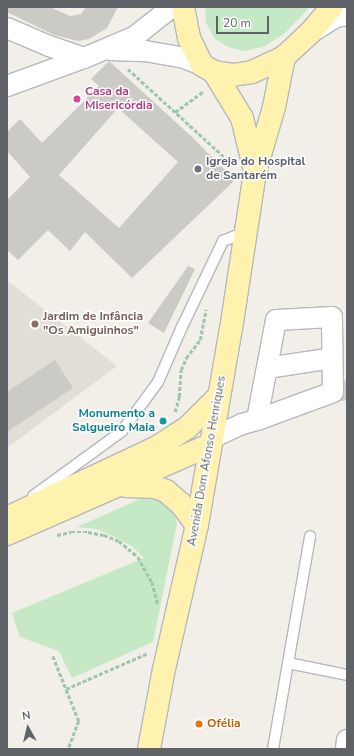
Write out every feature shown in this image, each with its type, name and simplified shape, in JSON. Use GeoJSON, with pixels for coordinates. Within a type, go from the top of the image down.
{"type":"FeatureCollection","features":[{"type":"Feature","properties":{"kind":"main road","name":"Avenida Dom Afonso Henriques"},"geometry":{"type":"LineString","coordinates":[[183,7],[189,38],[242,118],[255,172]]}},
{"type":"Feature","properties":{"kind":"main road"},"geometry":{"type":"LineString","coordinates":[[208,68],[233,76],[252,72],[284,57],[310,33],[332,7]]}},
{"type":"Feature","properties":{"kind":"main road","name":"Avenida Dom Afonso Henriques"},"geometry":{"type":"LineString","coordinates":[[149,749],[164,669],[197,525],[232,328],[255,172],[274,107],[284,57]]}},
{"type":"Feature","properties":{"kind":"main road"},"geometry":{"type":"LineString","coordinates":[[7,517],[159,446],[187,428],[219,396]]}},
{"type":"Feature","properties":{"kind":"main road"},"geometry":{"type":"LineString","coordinates":[[7,534],[118,486],[211,442]]}},
{"type":"Feature","properties":{"kind":"main road"},"geometry":{"type":"LineString","coordinates":[[118,486],[142,486],[166,491],[181,504],[197,525]]}},
{"type":"Feature","properties":{"kind":"street"},"geometry":{"type":"LineString","coordinates":[[7,86],[84,58],[134,37],[172,7]]}},
{"type":"Feature","properties":{"kind":"street"},"geometry":{"type":"LineString","coordinates":[[310,33],[336,17],[347,15]]}},
{"type":"Feature","properties":{"kind":"street"},"geometry":{"type":"LineString","coordinates":[[7,28],[49,46],[84,58]]}},
{"type":"Feature","properties":{"kind":"street"},"geometry":{"type":"LineString","coordinates":[[104,50],[145,51],[184,58],[208,68]]}},
{"type":"Feature","properties":{"kind":"street"},"geometry":{"type":"LineString","coordinates":[[211,442],[242,424],[256,420],[333,392],[332,317],[276,320],[256,420]]}},
{"type":"Feature","properties":{"kind":"street"},"geometry":{"type":"LineString","coordinates":[[267,368],[332,358]]}},
{"type":"Feature","properties":{"kind":"street"},"geometry":{"type":"LineString","coordinates":[[346,749],[347,740]]}},
{"type":"Feature","properties":{"kind":"lane"},"geometry":{"type":"LineString","coordinates":[[7,517],[122,431],[158,382],[181,329],[223,241],[245,232]]}},
{"type":"Feature","properties":{"kind":"lane"},"geometry":{"type":"LineString","coordinates":[[273,749],[310,536]]}},
{"type":"Feature","properties":{"kind":"lane"},"geometry":{"type":"LineString","coordinates":[[288,663],[347,675]]}},
{"type":"Feature","properties":{"kind":"path"},"geometry":{"type":"LineString","coordinates":[[125,67],[234,166]]}},
{"type":"Feature","properties":{"kind":"path"},"geometry":{"type":"LineString","coordinates":[[175,112],[199,95]]}},
{"type":"Feature","properties":{"kind":"path"},"geometry":{"type":"LineString","coordinates":[[51,537],[71,532],[88,532],[118,541],[138,557],[152,582],[158,607]]}},
{"type":"Feature","properties":{"kind":"path"},"geometry":{"type":"LineString","coordinates":[[66,689],[154,651]]}},
{"type":"Feature","properties":{"kind":"path"},"geometry":{"type":"LineString","coordinates":[[53,656],[79,721],[68,749]]}},
{"type":"Feature","properties":{"kind":"shaded area","name":"Jardim de Infância \"Os Amiguinhos\""},"geometry":{"type":"Polygon","coordinates":[[[9,282],[117,366],[7,448],[7,283],[9,282]]]}},
{"type":"Feature","properties":{"kind":"green space"},"geometry":{"type":"Polygon","coordinates":[[[205,7],[310,7],[285,33],[265,46],[245,51],[228,47],[215,39],[206,23],[205,7]]]}},
{"type":"Feature","properties":{"kind":"green space"},"geometry":{"type":"Polygon","coordinates":[[[140,499],[158,499],[173,510],[177,523],[153,642],[72,678],[59,651],[20,637],[12,613],[144,558],[133,547],[115,537],[96,529],[77,527],[140,499]]]}},
{"type":"Feature","properties":{"kind":"building"},"geometry":{"type":"Polygon","coordinates":[[[7,7],[50,7],[70,16],[81,14],[86,7],[118,7],[107,28],[89,39],[78,41],[54,35],[7,12],[7,7]]]}},
{"type":"Feature","properties":{"kind":"building","name":"Igreja do Hospital de Santarém"},"geometry":{"type":"Polygon","coordinates":[[[109,61],[192,137],[235,180],[132,278],[85,232],[70,251],[48,230],[18,260],[7,250],[7,200],[30,177],[7,151],[7,132],[20,119],[42,143],[99,86],[91,79],[109,61]],[[118,108],[59,175],[119,228],[178,162],[118,108]]]}},
{"type":"Feature","properties":{"kind":"building"},"geometry":{"type":"Polygon","coordinates":[[[188,266],[195,269],[164,333],[148,323],[188,266]]]}},
{"type":"Feature","properties":{"kind":"building"},"geometry":{"type":"Polygon","coordinates":[[[55,360],[73,388],[7,432],[7,392],[55,360]]]}},
{"type":"Feature","properties":{"kind":"tunnel"},"geometry":{"type":"LineString","coordinates":[[333,392],[347,390]]}},
{"type":"Feature","properties":{"kind":"place","name":"Casa da Misericórdia"},"geometry":{"type":"Point","coordinates":[77,99]}},
{"type":"Feature","properties":{"kind":"place","name":"Igreja do Hospital de Santarém"},"geometry":{"type":"Point","coordinates":[198,169]}},
{"type":"Feature","properties":{"kind":"place","name":"Jardim de Infância \"Os Amiguinhos\""},"geometry":{"type":"Point","coordinates":[35,324]}},
{"type":"Feature","properties":{"kind":"place","name":"Monumento a Salgueiro Maia"},"geometry":{"type":"Point","coordinates":[163,421]}},
{"type":"Feature","properties":{"kind":"place","name":"Ofélia"},"geometry":{"type":"Point","coordinates":[199,724]}}]}
